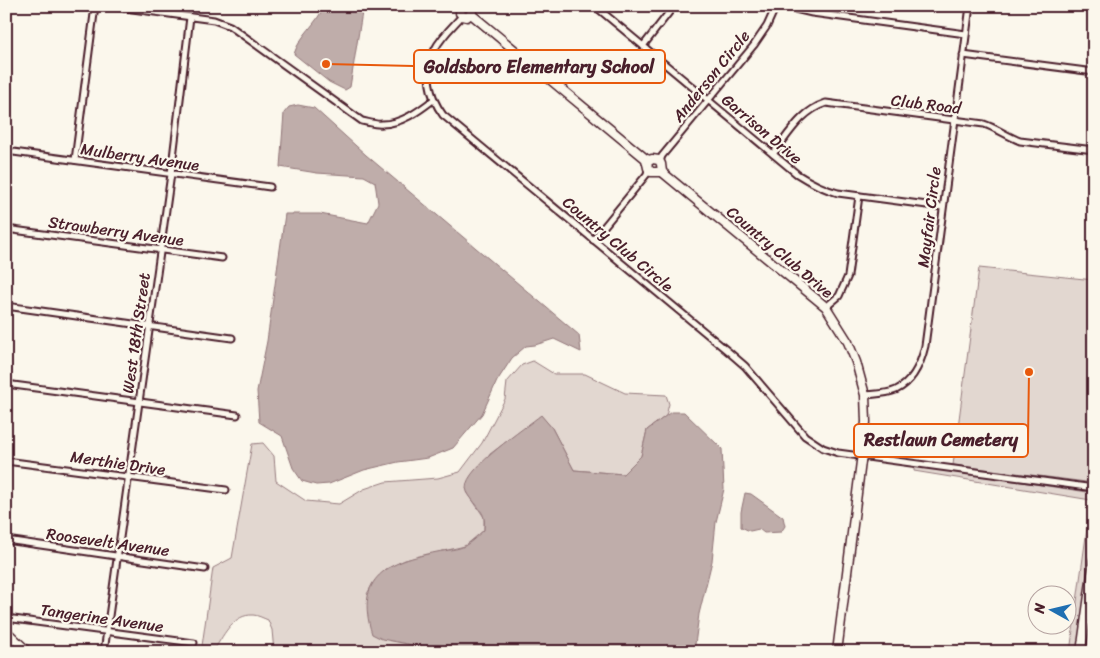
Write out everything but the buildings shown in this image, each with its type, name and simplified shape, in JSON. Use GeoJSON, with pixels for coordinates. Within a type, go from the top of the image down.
{"type":"FeatureCollection","features":[{"type":"Feature","properties":{"kind":"street"},"geometry":{"type":"LineString","coordinates":[[75,160],[94,6]]}},
{"type":"Feature","properties":{"kind":"street"},"geometry":{"type":"LineString","coordinates":[[110,6],[214,20],[230,26],[362,121],[382,124],[398,122],[433,100]]}},
{"type":"Feature","properties":{"kind":"street"},"geometry":{"type":"LineString","coordinates":[[461,6],[462,16],[467,17],[471,10]]}},
{"type":"Feature","properties":{"kind":"street","name":"Garrison Drive"},"geometry":{"type":"LineString","coordinates":[[595,6],[810,183],[825,190],[942,207]]}},
{"type":"Feature","properties":{"kind":"street"},"geometry":{"type":"LineString","coordinates":[[643,46],[674,6]]}},
{"type":"Feature","properties":{"kind":"street","name":"Anderson Circle"},"geometry":{"type":"LineString","coordinates":[[593,240],[754,45],[767,26],[776,6]]}},
{"type":"Feature","properties":{"kind":"street"},"geometry":{"type":"LineString","coordinates":[[782,6],[812,13],[966,34]]}},
{"type":"Feature","properties":{"kind":"street","name":"Mayfair Circle"},"geometry":{"type":"LineString","coordinates":[[865,395],[896,390],[906,382],[921,363],[925,346],[970,6]]}},
{"type":"Feature","properties":{"kind":"street","name":"Country Club Drive"},"geometry":{"type":"LineString","coordinates":[[471,10],[654,166],[826,307],[848,342],[856,362],[865,395],[866,422],[837,652]]}},
{"type":"Feature","properties":{"kind":"street","name":"Country Club Circle"},"geometry":{"type":"LineString","coordinates":[[462,16],[435,49],[430,66],[430,94],[443,115],[745,366],[805,436],[823,448],[838,453],[1094,488]]}},
{"type":"Feature","properties":{"kind":"street","name":"West 18th Street"},"geometry":{"type":"LineString","coordinates":[[104,652],[171,174],[190,17]]}},
{"type":"Feature","properties":{"kind":"street"},"geometry":{"type":"LineString","coordinates":[[963,55],[1094,72]]}},
{"type":"Feature","properties":{"kind":"street","name":"Club Road"},"geometry":{"type":"LineString","coordinates":[[773,154],[805,114],[814,107],[826,103],[984,124],[994,127],[1009,137],[1020,141],[1086,151],[1094,150]]}},
{"type":"Feature","properties":{"kind":"street","name":"Mulberry Avenue"},"geometry":{"type":"LineString","coordinates":[[6,151],[270,187]]}},
{"type":"Feature","properties":{"kind":"street"},"geometry":{"type":"LineString","coordinates":[[826,307],[839,296],[848,276],[859,196]]}},
{"type":"Feature","properties":{"kind":"street","name":"Strawberry Avenue"},"geometry":{"type":"LineString","coordinates":[[6,229],[222,258]]}},
{"type":"Feature","properties":{"kind":"street"},"geometry":{"type":"LineString","coordinates":[[6,306],[232,338]]}},
{"type":"Feature","properties":{"kind":"street"},"geometry":{"type":"LineString","coordinates":[[6,384],[237,415]]}},
{"type":"Feature","properties":{"kind":"street","name":"Merthie Drive"},"geometry":{"type":"LineString","coordinates":[[6,461],[226,490]]}},
{"type":"Feature","properties":{"kind":"street","name":"Roosevelt Avenue"},"geometry":{"type":"LineString","coordinates":[[6,540],[205,569]]}},
{"type":"Feature","properties":{"kind":"street"},"geometry":{"type":"LineString","coordinates":[[1081,652],[1094,560]]}},
{"type":"Feature","properties":{"kind":"street","name":"Tangerine Avenue"},"geometry":{"type":"LineString","coordinates":[[6,618],[194,643]]}},
{"type":"Feature","properties":{"kind":"street"},"geometry":{"type":"LineString","coordinates":[[6,631],[28,652]]}},
{"type":"Feature","properties":{"kind":"shaded area"},"geometry":{"type":"Polygon","coordinates":[[[324,6],[363,6],[350,87],[345,90],[329,82],[294,54],[300,41],[324,6]]]}},
{"type":"Feature","properties":{"kind":"shaded area"},"geometry":{"type":"Polygon","coordinates":[[[298,105],[314,108],[366,155],[579,335],[581,352],[554,339],[526,346],[512,358],[497,381],[482,414],[453,448],[428,458],[398,462],[364,470],[329,484],[316,485],[302,481],[293,468],[282,436],[259,422],[257,391],[267,341],[285,214],[320,214],[368,223],[378,203],[375,182],[364,176],[317,173],[280,167],[284,113],[289,107],[298,105]]]}},
{"type":"Feature","properties":{"kind":"shaded area"},"geometry":{"type":"Polygon","coordinates":[[[979,268],[1094,280],[1094,483],[953,465],[979,268]]]}},
{"type":"Feature","properties":{"kind":"shaded area"},"geometry":{"type":"Polygon","coordinates":[[[533,361],[554,374],[585,374],[625,393],[666,395],[669,404],[666,416],[647,430],[641,456],[623,474],[574,470],[552,428],[541,416],[490,454],[467,492],[484,517],[484,530],[465,546],[405,560],[386,569],[373,583],[367,594],[438,652],[274,652],[272,630],[268,620],[253,615],[235,621],[216,647],[202,646],[213,568],[232,558],[252,444],[263,443],[274,456],[276,481],[306,501],[339,504],[364,489],[385,482],[438,478],[460,472],[482,443],[505,399],[507,382],[522,365],[533,361]]]}},
{"type":"Feature","properties":{"kind":"shaded area"},"geometry":{"type":"Polygon","coordinates":[[[671,412],[684,412],[722,449],[724,489],[716,522],[712,561],[699,614],[694,652],[438,652],[432,649],[382,639],[372,634],[368,614],[368,598],[372,585],[379,575],[390,567],[419,556],[463,547],[484,530],[483,514],[466,488],[468,480],[475,470],[497,449],[541,415],[552,428],[574,470],[623,474],[641,456],[647,430],[671,412]]]}},
{"type":"Feature","properties":{"kind":"shaded area"},"geometry":{"type":"Polygon","coordinates":[[[914,466],[1094,493],[1094,532],[1077,652],[1070,652],[1072,636],[1078,636],[1078,594],[1091,500],[914,471],[914,466]]]}},
{"type":"Feature","properties":{"kind":"shaded area"},"geometry":{"type":"Polygon","coordinates":[[[745,493],[751,494],[783,517],[785,526],[781,532],[764,533],[759,529],[750,531],[741,527],[741,512],[745,493]]]}},
{"type":"Feature","properties":{"kind":"shaded area"},"geometry":{"type":"Polygon","coordinates":[[[1094,571],[1094,652],[1084,652],[1094,571]]]}},
{"type":"Feature","properties":{"kind":"place","name":"Goldsboro Elementary School"},"geometry":{"type":"Point","coordinates":[326,64]}},
{"type":"Feature","properties":{"kind":"place","name":"Restlawn Cemetery"},"geometry":{"type":"Point","coordinates":[1029,372]}}]}
